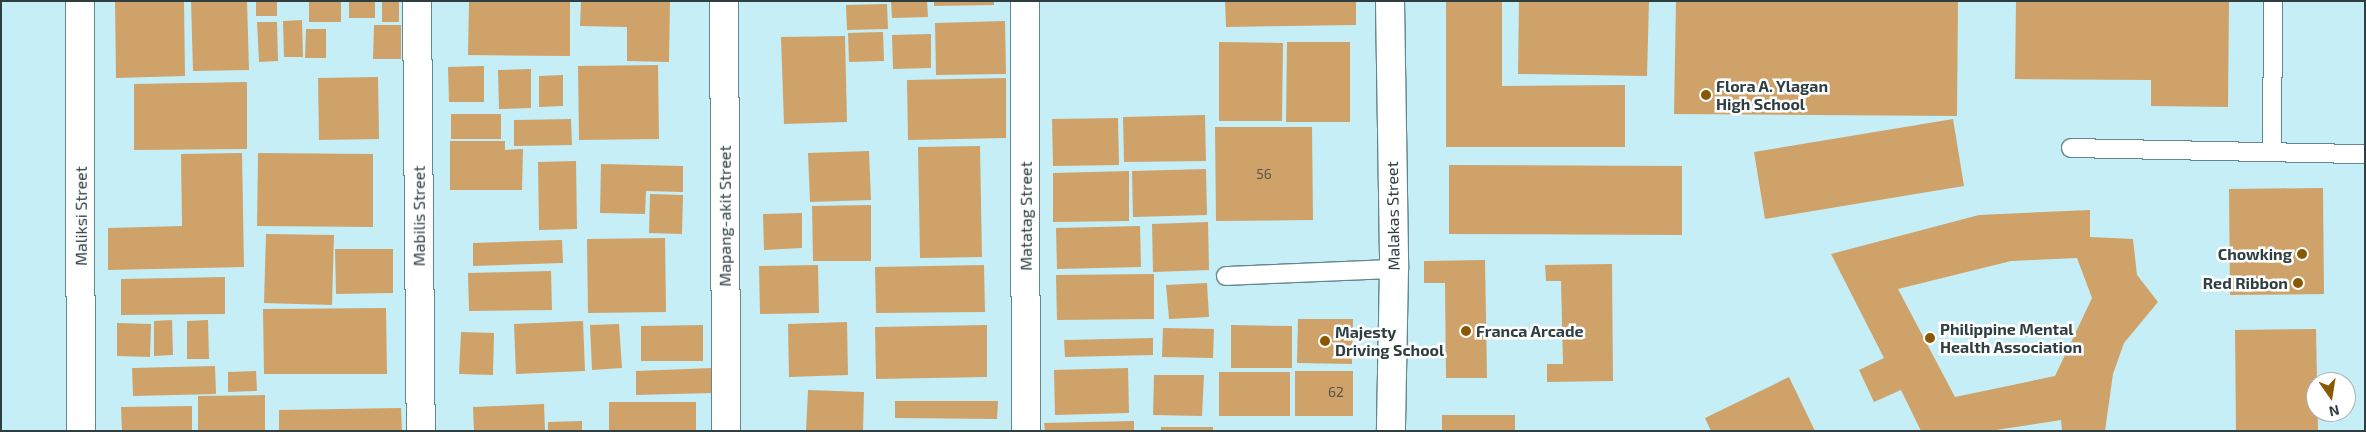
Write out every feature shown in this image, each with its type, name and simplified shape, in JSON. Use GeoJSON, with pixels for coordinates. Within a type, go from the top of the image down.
{"type":"FeatureCollection","features":[{"type":"Feature","properties":{"kind":"street","name":"Maliksi Street"},"geometry":{"type":"LineString","coordinates":[[80,1],[81,431]]}},
{"type":"Feature","properties":{"kind":"street","name":"Mabilis Street"},"geometry":{"type":"LineString","coordinates":[[417,1],[421,431]]}},
{"type":"Feature","properties":{"kind":"street","name":"Mapang-akit Street"},"geometry":{"type":"LineString","coordinates":[[724,1],[726,431]]}},
{"type":"Feature","properties":{"kind":"street","name":"Matatag Street"},"geometry":{"type":"LineString","coordinates":[[1025,1],[1026,431]]}},
{"type":"Feature","properties":{"kind":"street","name":"Malakas Street"},"geometry":{"type":"LineString","coordinates":[[1390,1],[1394,269],[1391,431]]}},
{"type":"Feature","properties":{"kind":"lane"},"geometry":{"type":"LineString","coordinates":[[2272,152],[2273,1]]}},
{"type":"Feature","properties":{"kind":"lane"},"geometry":{"type":"LineString","coordinates":[[2071,148],[2365,154]]}},
{"type":"Feature","properties":{"kind":"lane"},"geometry":{"type":"LineString","coordinates":[[1226,276],[1394,269]]}},
{"type":"Feature","properties":{"kind":"building"},"geometry":{"type":"Polygon","coordinates":[[[115,1],[184,1],[185,76],[116,78],[115,1]]]}},
{"type":"Feature","properties":{"kind":"building"},"geometry":{"type":"Polygon","coordinates":[[[191,1],[247,1],[249,70],[193,71],[191,1]]]}},
{"type":"Feature","properties":{"kind":"building"},"geometry":{"type":"Polygon","coordinates":[[[256,1],[277,1],[277,16],[256,16],[256,1]]]}},
{"type":"Feature","properties":{"kind":"building"},"geometry":{"type":"Polygon","coordinates":[[[309,1],[341,1],[341,22],[309,22],[309,1]]]}},
{"type":"Feature","properties":{"kind":"building"},"geometry":{"type":"Polygon","coordinates":[[[349,1],[375,1],[375,18],[349,18],[349,1]]]}},
{"type":"Feature","properties":{"kind":"building"},"geometry":{"type":"Polygon","coordinates":[[[382,1],[399,1],[399,22],[382,22],[382,1]]]}},
{"type":"Feature","properties":{"kind":"building"},"geometry":{"type":"Polygon","coordinates":[[[469,1],[570,1],[570,56],[468,55],[469,1]]]}},
{"type":"Feature","properties":{"kind":"building"},"geometry":{"type":"Polygon","coordinates":[[[581,1],[670,1],[669,62],[627,61],[627,27],[580,26],[581,1]]]}},
{"type":"Feature","properties":{"kind":"building"},"geometry":{"type":"Polygon","coordinates":[[[891,1],[927,1],[928,17],[892,18],[891,1]]]}},
{"type":"Feature","properties":{"kind":"building"},"geometry":{"type":"Polygon","coordinates":[[[934,1],[994,1],[994,5],[934,6],[934,1]]]}},
{"type":"Feature","properties":{"kind":"building"},"geometry":{"type":"Polygon","coordinates":[[[1225,1],[1356,1],[1356,25],[1226,27],[1225,1]]]}},
{"type":"Feature","properties":{"kind":"building"},"geometry":{"type":"Polygon","coordinates":[[[1446,1],[1502,1],[1502,86],[1625,85],[1625,147],[1446,147],[1446,1]]]}},
{"type":"Feature","properties":{"kind":"building"},"geometry":{"type":"Polygon","coordinates":[[[1519,1],[1649,1],[1647,76],[1518,74],[1519,1]]]}},
{"type":"Feature","properties":{"kind":"building"},"geometry":{"type":"Polygon","coordinates":[[[1676,1],[1958,1],[1957,116],[1674,114],[1676,1]]]}},
{"type":"Feature","properties":{"kind":"building"},"geometry":{"type":"Polygon","coordinates":[[[2016,1],[2229,1],[2228,107],[2151,106],[2151,80],[2015,79],[2016,1]]]}},
{"type":"Feature","properties":{"kind":"building"},"geometry":{"type":"Polygon","coordinates":[[[887,4],[888,29],[847,30],[846,5],[887,4]]]}},
{"type":"Feature","properties":{"kind":"building"},"geometry":{"type":"Polygon","coordinates":[[[302,20],[303,57],[284,57],[283,21],[302,20]]]}},
{"type":"Feature","properties":{"kind":"building"},"geometry":{"type":"Polygon","coordinates":[[[1005,21],[1006,74],[936,75],[935,23],[1005,21]]]}},
{"type":"Feature","properties":{"kind":"building"},"geometry":{"type":"Polygon","coordinates":[[[257,22],[277,22],[278,61],[259,62],[257,22]]]}},
{"type":"Feature","properties":{"kind":"building"},"geometry":{"type":"Polygon","coordinates":[[[374,25],[401,25],[401,59],[373,59],[374,25]]]}},
{"type":"Feature","properties":{"kind":"building"},"geometry":{"type":"Polygon","coordinates":[[[306,29],[326,29],[326,58],[305,58],[306,29]]]}},
{"type":"Feature","properties":{"kind":"building"},"geometry":{"type":"Polygon","coordinates":[[[883,32],[884,61],[849,62],[848,33],[883,32]]]}},
{"type":"Feature","properties":{"kind":"building"},"geometry":{"type":"Polygon","coordinates":[[[931,34],[931,68],[893,69],[892,35],[931,34]]]}},
{"type":"Feature","properties":{"kind":"building"},"geometry":{"type":"Polygon","coordinates":[[[845,36],[847,122],[784,124],[781,37],[845,36]]]}},
{"type":"Feature","properties":{"kind":"building"},"geometry":{"type":"Polygon","coordinates":[[[1219,42],[1283,43],[1282,121],[1219,121],[1219,42]]]}},
{"type":"Feature","properties":{"kind":"building"},"geometry":{"type":"Polygon","coordinates":[[[1287,42],[1350,42],[1350,122],[1286,122],[1287,42]]]}},
{"type":"Feature","properties":{"kind":"building"},"geometry":{"type":"Polygon","coordinates":[[[658,65],[659,139],[579,140],[578,66],[658,65]]]}},
{"type":"Feature","properties":{"kind":"building"},"geometry":{"type":"Polygon","coordinates":[[[484,66],[484,102],[449,102],[448,67],[484,66]]]}},
{"type":"Feature","properties":{"kind":"building"},"geometry":{"type":"Polygon","coordinates":[[[531,69],[531,108],[499,109],[498,70],[531,69]]]}},
{"type":"Feature","properties":{"kind":"building"},"geometry":{"type":"Polygon","coordinates":[[[563,75],[563,106],[539,107],[539,76],[563,75]]]}},
{"type":"Feature","properties":{"kind":"building"},"geometry":{"type":"Polygon","coordinates":[[[378,77],[379,139],[319,140],[318,78],[378,77]]]}},
{"type":"Feature","properties":{"kind":"building"},"geometry":{"type":"Polygon","coordinates":[[[1006,78],[1006,138],[908,140],[907,80],[1006,78]]]}},
{"type":"Feature","properties":{"kind":"building"},"geometry":{"type":"Polygon","coordinates":[[[247,82],[247,149],[134,150],[134,84],[247,82]]]}},
{"type":"Feature","properties":{"kind":"building"},"geometry":{"type":"Polygon","coordinates":[[[451,114],[501,114],[501,139],[451,139],[451,114]]]}},
{"type":"Feature","properties":{"kind":"building"},"geometry":{"type":"Polygon","coordinates":[[[1205,115],[1206,161],[1124,162],[1123,117],[1205,115]]]}},
{"type":"Feature","properties":{"kind":"building"},"geometry":{"type":"Polygon","coordinates":[[[1118,118],[1119,165],[1053,166],[1052,119],[1118,118]]]}},
{"type":"Feature","properties":{"kind":"building"},"geometry":{"type":"Polygon","coordinates":[[[571,119],[572,145],[514,146],[514,120],[571,119]]]}},
{"type":"Feature","properties":{"kind":"building"},"geometry":{"type":"Polygon","coordinates":[[[1953,119],[1964,186],[1765,219],[1754,152],[1953,119]]]}},
{"type":"Feature","properties":{"kind":"building"},"geometry":{"type":"Polygon","coordinates":[[[1215,127],[1312,127],[1313,220],[1216,221],[1215,127]]]}},
{"type":"Feature","properties":{"kind":"building"},"geometry":{"type":"Polygon","coordinates":[[[450,141],[505,141],[505,150],[523,149],[522,190],[450,190],[450,141]]]}},
{"type":"Feature","properties":{"kind":"building"},"geometry":{"type":"Polygon","coordinates":[[[980,146],[982,257],[920,258],[918,147],[980,146]]]}},
{"type":"Feature","properties":{"kind":"building"},"geometry":{"type":"Polygon","coordinates":[[[869,151],[871,200],[810,202],[808,153],[869,151]]]}},
{"type":"Feature","properties":{"kind":"building"},"geometry":{"type":"Polygon","coordinates":[[[242,153],[244,267],[108,270],[108,228],[182,226],[181,154],[242,153]]]}},
{"type":"Feature","properties":{"kind":"building"},"geometry":{"type":"Polygon","coordinates":[[[258,153],[373,154],[373,227],[257,226],[258,153]]]}},
{"type":"Feature","properties":{"kind":"building"},"geometry":{"type":"Polygon","coordinates":[[[576,161],[577,229],[539,230],[538,162],[576,161]]]}},
{"type":"Feature","properties":{"kind":"building"},"geometry":{"type":"Polygon","coordinates":[[[601,164],[683,166],[683,192],[646,191],[645,214],[600,213],[601,164]]]}},
{"type":"Feature","properties":{"kind":"building"},"geometry":{"type":"Polygon","coordinates":[[[1449,165],[1682,166],[1682,235],[1449,234],[1449,165]]]}},
{"type":"Feature","properties":{"kind":"building"},"geometry":{"type":"Polygon","coordinates":[[[1206,169],[1207,215],[1133,217],[1132,171],[1206,169]]]}},
{"type":"Feature","properties":{"kind":"building"},"geometry":{"type":"Polygon","coordinates":[[[1129,171],[1129,221],[1053,222],[1053,173],[1129,171]]]}},
{"type":"Feature","properties":{"kind":"building"},"geometry":{"type":"Polygon","coordinates":[[[2323,188],[2324,294],[2230,295],[2229,189],[2323,188]]]}},
{"type":"Feature","properties":{"kind":"building"},"geometry":{"type":"Polygon","coordinates":[[[650,194],[683,195],[682,234],[649,233],[650,194]]]}},
{"type":"Feature","properties":{"kind":"building"},"geometry":{"type":"Polygon","coordinates":[[[871,205],[871,261],[813,261],[812,206],[871,205]]]}},
{"type":"Feature","properties":{"kind":"building"},"geometry":{"type":"Polygon","coordinates":[[[2090,210],[2090,237],[2133,239],[2137,275],[2158,302],[2124,343],[2113,374],[2105,431],[2062,431],[2061,420],[1989,431],[1921,431],[1901,390],[1874,402],[1859,370],[1884,358],[1831,254],[1979,215],[2090,210]],[[2077,258],[2011,261],[1898,289],[1955,397],[2055,376],[2092,298],[2077,258]]]}},
{"type":"Feature","properties":{"kind":"building"},"geometry":{"type":"Polygon","coordinates":[[[802,213],[802,248],[764,250],[763,214],[802,213]]]}},
{"type":"Feature","properties":{"kind":"building"},"geometry":{"type":"Polygon","coordinates":[[[1208,222],[1209,270],[1153,272],[1152,224],[1208,222]]]}},
{"type":"Feature","properties":{"kind":"building"},"geometry":{"type":"Polygon","coordinates":[[[1140,226],[1141,267],[1057,269],[1056,228],[1140,226]]]}},
{"type":"Feature","properties":{"kind":"building"},"geometry":{"type":"Polygon","coordinates":[[[266,234],[334,235],[332,305],[264,303],[266,234]]]}},
{"type":"Feature","properties":{"kind":"building"},"geometry":{"type":"Polygon","coordinates":[[[665,238],[666,312],[588,313],[587,239],[665,238]]]}},
{"type":"Feature","properties":{"kind":"building"},"geometry":{"type":"Polygon","coordinates":[[[562,240],[563,263],[473,266],[473,243],[562,240]]]}},
{"type":"Feature","properties":{"kind":"building"},"geometry":{"type":"Polygon","coordinates":[[[335,249],[393,249],[393,293],[336,294],[335,249]]]}},
{"type":"Feature","properties":{"kind":"building","name":"Franca Arcade"},"geometry":{"type":"Polygon","coordinates":[[[1485,260],[1487,378],[1446,378],[1445,283],[1424,283],[1424,261],[1485,260]]]}},
{"type":"Feature","properties":{"kind":"building"},"geometry":{"type":"Polygon","coordinates":[[[1612,264],[1613,381],[1547,382],[1547,364],[1563,364],[1561,281],[1546,281],[1545,265],[1612,264]]]}},
{"type":"Feature","properties":{"kind":"building"},"geometry":{"type":"Polygon","coordinates":[[[818,265],[819,313],[760,314],[759,266],[818,265]]]}},
{"type":"Feature","properties":{"kind":"building"},"geometry":{"type":"Polygon","coordinates":[[[984,265],[985,312],[876,313],[875,267],[984,265]]]}},
{"type":"Feature","properties":{"kind":"building"},"geometry":{"type":"Polygon","coordinates":[[[551,271],[552,310],[469,311],[468,273],[551,271]]]}},
{"type":"Feature","properties":{"kind":"building"},"geometry":{"type":"Polygon","coordinates":[[[1154,274],[1154,319],[1057,320],[1056,275],[1154,274]]]}},
{"type":"Feature","properties":{"kind":"building"},"geometry":{"type":"Polygon","coordinates":[[[225,277],[225,314],[121,315],[121,279],[225,277]]]}},
{"type":"Feature","properties":{"kind":"building"},"geometry":{"type":"Polygon","coordinates":[[[1207,283],[1209,317],[1169,319],[1166,285],[1207,283]]]}},
{"type":"Feature","properties":{"kind":"building"},"geometry":{"type":"Polygon","coordinates":[[[386,308],[387,374],[264,374],[263,309],[386,308]]]}},
{"type":"Feature","properties":{"kind":"building","name":"Majesty Driving School"},"geometry":{"type":"Polygon","coordinates":[[[1298,319],[1353,319],[1352,364],[1297,363],[1298,319]]]}},
{"type":"Feature","properties":{"kind":"building"},"geometry":{"type":"Polygon","coordinates":[[[172,320],[173,355],[154,356],[154,321],[172,320]]]}},
{"type":"Feature","properties":{"kind":"building"},"geometry":{"type":"Polygon","coordinates":[[[208,320],[209,359],[187,359],[187,321],[208,320]]]}},
{"type":"Feature","properties":{"kind":"building"},"geometry":{"type":"Polygon","coordinates":[[[583,321],[585,371],[516,374],[514,324],[583,321]]]}},
{"type":"Feature","properties":{"kind":"building"},"geometry":{"type":"Polygon","coordinates":[[[847,322],[848,375],[789,377],[788,324],[847,322]]]}},
{"type":"Feature","properties":{"kind":"building"},"geometry":{"type":"Polygon","coordinates":[[[117,323],[151,324],[150,357],[117,356],[117,323]]]}},
{"type":"Feature","properties":{"kind":"building"},"geometry":{"type":"Polygon","coordinates":[[[619,324],[622,368],[592,370],[590,325],[619,324]]]}},
{"type":"Feature","properties":{"kind":"building"},"geometry":{"type":"Polygon","coordinates":[[[703,325],[703,361],[641,361],[641,326],[703,325]]]}},
{"type":"Feature","properties":{"kind":"building"},"geometry":{"type":"Polygon","coordinates":[[[987,325],[987,377],[876,379],[875,327],[987,325]]]}},
{"type":"Feature","properties":{"kind":"building"},"geometry":{"type":"Polygon","coordinates":[[[1231,325],[1292,326],[1292,368],[1231,368],[1231,325]]]}},
{"type":"Feature","properties":{"kind":"building"},"geometry":{"type":"Polygon","coordinates":[[[1163,328],[1214,329],[1213,358],[1162,357],[1163,328]]]}},
{"type":"Feature","properties":{"kind":"building"},"geometry":{"type":"Polygon","coordinates":[[[2316,329],[2317,372],[2306,372],[2306,422],[2318,422],[2318,431],[2236,431],[2235,330],[2316,329]]]}},
{"type":"Feature","properties":{"kind":"building"},"geometry":{"type":"Polygon","coordinates":[[[461,332],[494,333],[493,375],[459,374],[461,332]]]}},
{"type":"Feature","properties":{"kind":"building"},"geometry":{"type":"Polygon","coordinates":[[[1153,338],[1153,355],[1065,357],[1064,340],[1153,338]]]}},
{"type":"Feature","properties":{"kind":"building"},"geometry":{"type":"Polygon","coordinates":[[[215,366],[216,394],[133,396],[132,368],[215,366]]]}},
{"type":"Feature","properties":{"kind":"building"},"geometry":{"type":"Polygon","coordinates":[[[712,368],[713,393],[636,395],[636,371],[712,368]]]}},
{"type":"Feature","properties":{"kind":"building"},"geometry":{"type":"Polygon","coordinates":[[[1128,368],[1129,413],[1055,415],[1054,370],[1128,368]]]}},
{"type":"Feature","properties":{"kind":"building"},"geometry":{"type":"Polygon","coordinates":[[[256,371],[257,391],[228,392],[228,372],[256,371]]]}},
{"type":"Feature","properties":{"kind":"building"},"geometry":{"type":"Polygon","coordinates":[[[1295,371],[1353,371],[1353,416],[1295,416],[1295,371]]]}},
{"type":"Feature","properties":{"kind":"building"},"geometry":{"type":"Polygon","coordinates":[[[1219,372],[1290,372],[1290,416],[1219,416],[1219,372]]]}},
{"type":"Feature","properties":{"kind":"building"},"geometry":{"type":"Polygon","coordinates":[[[1154,375],[1204,375],[1202,416],[1153,415],[1154,375]]]}},
{"type":"Feature","properties":{"kind":"building"},"geometry":{"type":"Polygon","coordinates":[[[1789,377],[1815,431],[1711,431],[1705,418],[1789,377]]]}},
{"type":"Feature","properties":{"kind":"building"},"geometry":{"type":"Polygon","coordinates":[[[808,390],[864,392],[863,431],[806,431],[808,390]]]}},
{"type":"Feature","properties":{"kind":"building"},"geometry":{"type":"Polygon","coordinates":[[[265,395],[265,431],[198,431],[198,396],[265,395]]]}},
{"type":"Feature","properties":{"kind":"building"},"geometry":{"type":"Polygon","coordinates":[[[895,401],[998,401],[997,419],[895,418],[895,401]]]}},
{"type":"Feature","properties":{"kind":"building"},"geometry":{"type":"Polygon","coordinates":[[[609,402],[696,402],[696,431],[609,431],[609,402]]]}},
{"type":"Feature","properties":{"kind":"building"},"geometry":{"type":"Polygon","coordinates":[[[544,404],[545,431],[474,431],[473,407],[544,404]]]}},
{"type":"Feature","properties":{"kind":"building"},"geometry":{"type":"Polygon","coordinates":[[[192,406],[192,431],[122,431],[121,407],[192,406]]]}},
{"type":"Feature","properties":{"kind":"building"},"geometry":{"type":"Polygon","coordinates":[[[401,408],[402,431],[279,431],[279,410],[401,408]]]}},
{"type":"Feature","properties":{"kind":"building"},"geometry":{"type":"Polygon","coordinates":[[[1442,415],[1515,415],[1515,431],[1442,431],[1442,415]]]}},
{"type":"Feature","properties":{"kind":"building"},"geometry":{"type":"Polygon","coordinates":[[[582,421],[582,431],[548,431],[548,422],[582,421]]]}},
{"type":"Feature","properties":{"kind":"building"},"geometry":{"type":"Polygon","coordinates":[[[1134,421],[1134,431],[1045,431],[1044,423],[1134,421]]]}},
{"type":"Feature","properties":{"kind":"building"},"geometry":{"type":"Polygon","coordinates":[[[1161,427],[1213,427],[1213,431],[1161,431],[1161,427]]]}},
{"type":"Feature","properties":{"kind":"place","name":"Flora A. Ylagan High School"},"geometry":{"type":"Point","coordinates":[1706,95]}},
{"type":"Feature","properties":{"kind":"place","name":"Chowking"},"geometry":{"type":"Point","coordinates":[2302,254]}},
{"type":"Feature","properties":{"kind":"place","name":"Red Ribbon"},"geometry":{"type":"Point","coordinates":[2298,283]}},
{"type":"Feature","properties":{"kind":"place","name":"Franca Arcade"},"geometry":{"type":"Point","coordinates":[1466,331]}},
{"type":"Feature","properties":{"kind":"place","name":"Philippine Mental Health Association"},"geometry":{"type":"Point","coordinates":[1930,338]}},
{"type":"Feature","properties":{"kind":"place","name":"Majesty Driving School"},"geometry":{"type":"Point","coordinates":[1325,341]}}]}
